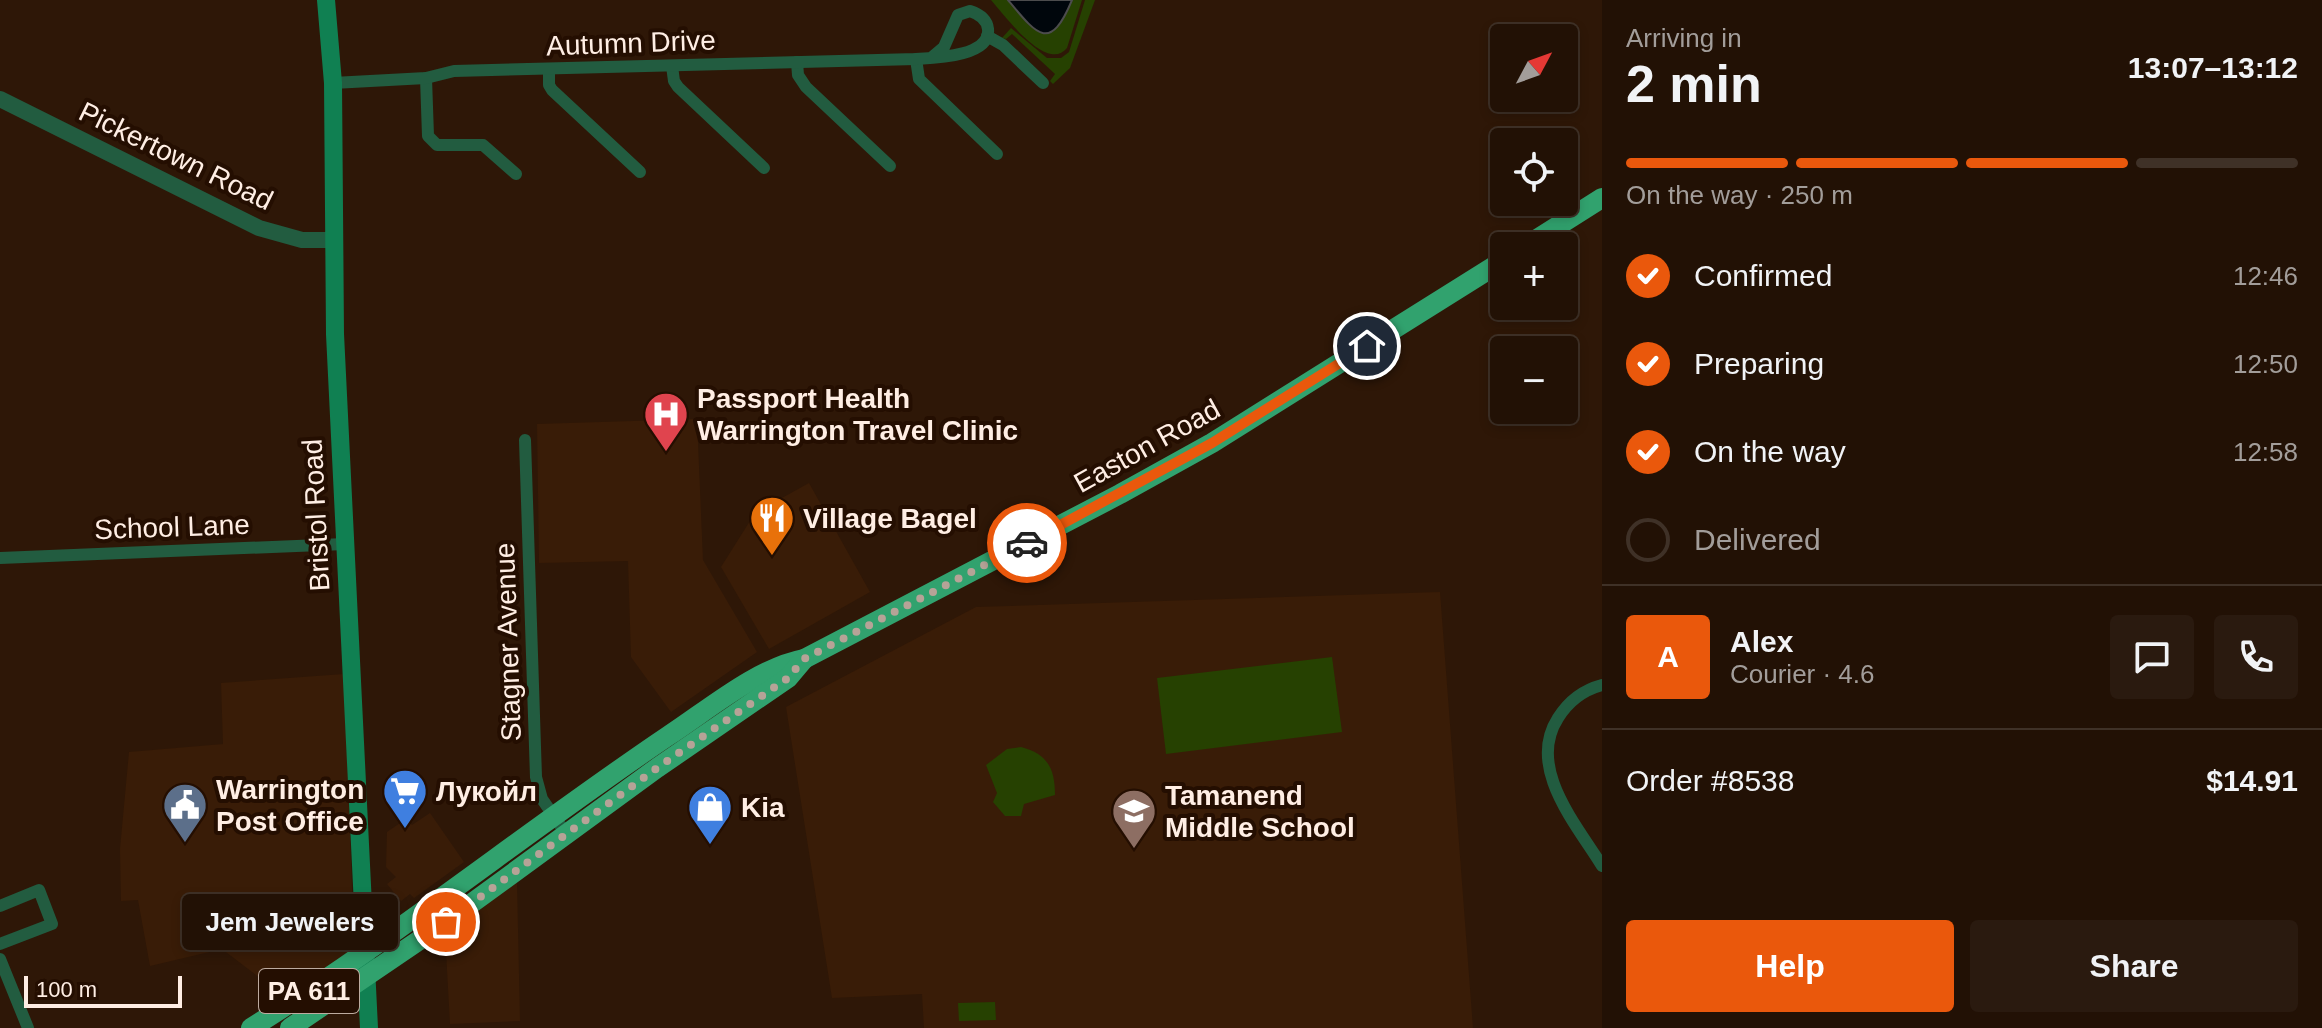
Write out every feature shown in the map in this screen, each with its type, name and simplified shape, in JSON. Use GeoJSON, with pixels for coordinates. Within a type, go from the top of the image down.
{"type":"FeatureCollection","features":[{"type":"Feature","properties":{"kind":"highway"},"geometry":{"type":"LineString","coordinates":[[1548,232],[1602,198]]}},
{"type":"Feature","properties":{"kind":"highway","name":"Easton Road"},"geometry":{"type":"LineString","coordinates":[[251,1028],[366,951],[629,762],[773,668],[804,659],[1097,507],[1212,443],[1490,269]]}},
{"type":"Feature","properties":{"kind":"highway","name":"Easton Road"},"geometry":{"type":"LineString","coordinates":[[290,1028],[788,678],[804,659]]}},
{"type":"Feature","properties":{"kind":"main road","name":"Bristol Road"},"geometry":{"type":"LineString","coordinates":[[326,0],[333,83],[335,334],[369,1028]]}},
{"type":"Feature","properties":{"kind":"street"},"geometry":{"type":"LineString","coordinates":[[931,58],[944,47],[955,18],[962,12],[974,12],[982,17],[988,27],[987,36],[1005,47],[1043,83]]}},
{"type":"Feature","properties":{"kind":"street","name":"Autumn Drive"},"geometry":{"type":"LineString","coordinates":[[333,83],[426,78],[454,71],[931,58],[965,53],[987,36]]}},
{"type":"Feature","properties":{"kind":"street"},"geometry":{"type":"LineString","coordinates":[[916,59],[920,81],[997,154]]}},
{"type":"Feature","properties":{"kind":"street"},"geometry":{"type":"LineString","coordinates":[[797,62],[798,75],[805,86],[890,166]]}},
{"type":"Feature","properties":{"kind":"street"},"geometry":{"type":"LineString","coordinates":[[672,66],[677,86],[764,168]]}},
{"type":"Feature","properties":{"kind":"street"},"geometry":{"type":"LineString","coordinates":[[549,69],[552,90],[640,172]]}},
{"type":"Feature","properties":{"kind":"street"},"geometry":{"type":"LineString","coordinates":[[426,78],[428,136],[431,142],[437,145],[483,145],[516,174]]}},
{"type":"Feature","properties":{"kind":"street","name":"Pickertown Road"},"geometry":{"type":"LineString","coordinates":[[0,99],[259,228],[302,240],[335,240]]}},
{"type":"Feature","properties":{"kind":"street","name":"Stagner Avenue"},"geometry":{"type":"LineString","coordinates":[[525,440],[536,777],[542,799],[567,835]]}},
{"type":"Feature","properties":{"kind":"street","name":"School Lane"},"geometry":{"type":"LineString","coordinates":[[0,558],[345,544]]}},
{"type":"Feature","properties":{"kind":"street"},"geometry":{"type":"LineString","coordinates":[[1602,685],[1583,692],[1562,710],[1549,738],[1547,753],[1556,790],[1602,866]]}},
{"type":"Feature","properties":{"kind":"street"},"geometry":{"type":"LineString","coordinates":[[0,906],[39,890],[52,924],[0,944]]}},
{"type":"Feature","properties":{"kind":"street"},"geometry":{"type":"LineString","coordinates":[[0,959],[26,1027]]}},
{"type":"Feature","properties":{"kind":"shaded area"},"geometry":{"type":"Polygon","coordinates":[[[1008,0],[1072,0],[1057,27],[1050,33],[1043,33],[1027,22],[1008,0]]]}},
{"type":"Feature","properties":{"kind":"shaded area"},"geometry":{"type":"Polygon","coordinates":[[[697,419],[703,560],[757,652],[671,712],[631,657],[628,561],[539,563],[537,424],[697,419]]]}},
{"type":"Feature","properties":{"kind":"shaded area"},"geometry":{"type":"Polygon","coordinates":[[[809,483],[870,592],[769,649],[721,567],[755,513],[809,483]]]}},
{"type":"Feature","properties":{"kind":"shaded area","name":"Tamanend Middle School"},"geometry":{"type":"Polygon","coordinates":[[[1440,592],[1473,1028],[924,1028],[922,994],[832,998],[786,707],[976,607],[1440,592]]]}},
{"type":"Feature","properties":{"kind":"shaded area"},"geometry":{"type":"Polygon","coordinates":[[[344,674],[354,941],[349,953],[274,1003],[265,982],[222,949],[150,966],[138,900],[121,901],[120,849],[129,752],[223,744],[221,683],[344,674]]]}},
{"type":"Feature","properties":{"kind":"shaded area"},"geometry":{"type":"Polygon","coordinates":[[[430,813],[464,862],[414,898],[410,894],[401,901],[387,884],[396,877],[386,867],[387,832],[406,819],[412,825],[430,813]]]}},
{"type":"Feature","properties":{"kind":"shaded area"},"geometry":{"type":"Polygon","coordinates":[[[517,882],[520,1021],[450,1024],[445,933],[517,882]]]}},
{"type":"Feature","properties":{"kind":"green space"},"geometry":{"type":"Polygon","coordinates":[[[991,0],[1082,0],[1067,48],[1059,54],[1038,48],[1016,29],[991,0]]]}},
{"type":"Feature","properties":{"kind":"green space"},"geometry":{"type":"Polygon","coordinates":[[[1085,0],[1095,0],[1070,68],[1053,84],[1050,81],[1055,74],[1012,34],[1006,39],[1002,38],[1011,28],[1047,58],[1061,58],[1069,52],[1085,0]]]}},
{"type":"Feature","properties":{"kind":"green space"},"geometry":{"type":"Polygon","coordinates":[[[1332,657],[1342,732],[1166,754],[1157,678],[1332,657]]]}},
{"type":"Feature","properties":{"kind":"green space"},"geometry":{"type":"Polygon","coordinates":[[[1021,747],[1044,758],[1051,770],[1055,795],[1024,804],[1021,816],[1005,816],[993,802],[997,793],[986,765],[1007,749],[1021,747]]]}},
{"type":"Feature","properties":{"kind":"green space"},"geometry":{"type":"Polygon","coordinates":[[[995,1002],[996,1020],[959,1021],[958,1003],[995,1002]]]}},
{"type":"Feature","properties":{"kind":"way so far"},"geometry":{"type":"LineString","coordinates":[[446,922],[657,768],[788,678],[804,659],[1027,543]]}},
{"type":"Feature","properties":{"kind":"place","name":"Passport Health Warrington Travel Clinic"},"geometry":{"type":"Point","coordinates":[666,453]}},
{"type":"Feature","properties":{"kind":"place","name":"Village Bagel"},"geometry":{"type":"Point","coordinates":[772,557]}},
{"type":"Feature","properties":{"kind":"place","name":"Лукойл"},"geometry":{"type":"Point","coordinates":[405,830]}},
{"type":"Feature","properties":{"kind":"place","name":"Warrington Post Office"},"geometry":{"type":"Point","coordinates":[185,844]}},
{"type":"Feature","properties":{"kind":"place","name":"Kia"},"geometry":{"type":"Point","coordinates":[710,846]}},
{"type":"Feature","properties":{"kind":"place","name":"Tamanend Middle School"},"geometry":{"type":"Point","coordinates":[1134,850]}},
{"type":"Feature","properties":{"kind":"place","name":"Jem Jewelers"},"geometry":{"type":"Point","coordinates":[446,922]}},
{"type":"Feature","properties":{"kind":"route"},"geometry":{"type":"LineString","coordinates":[[1027,543],[1212,443],[1367,346]]}}]}
